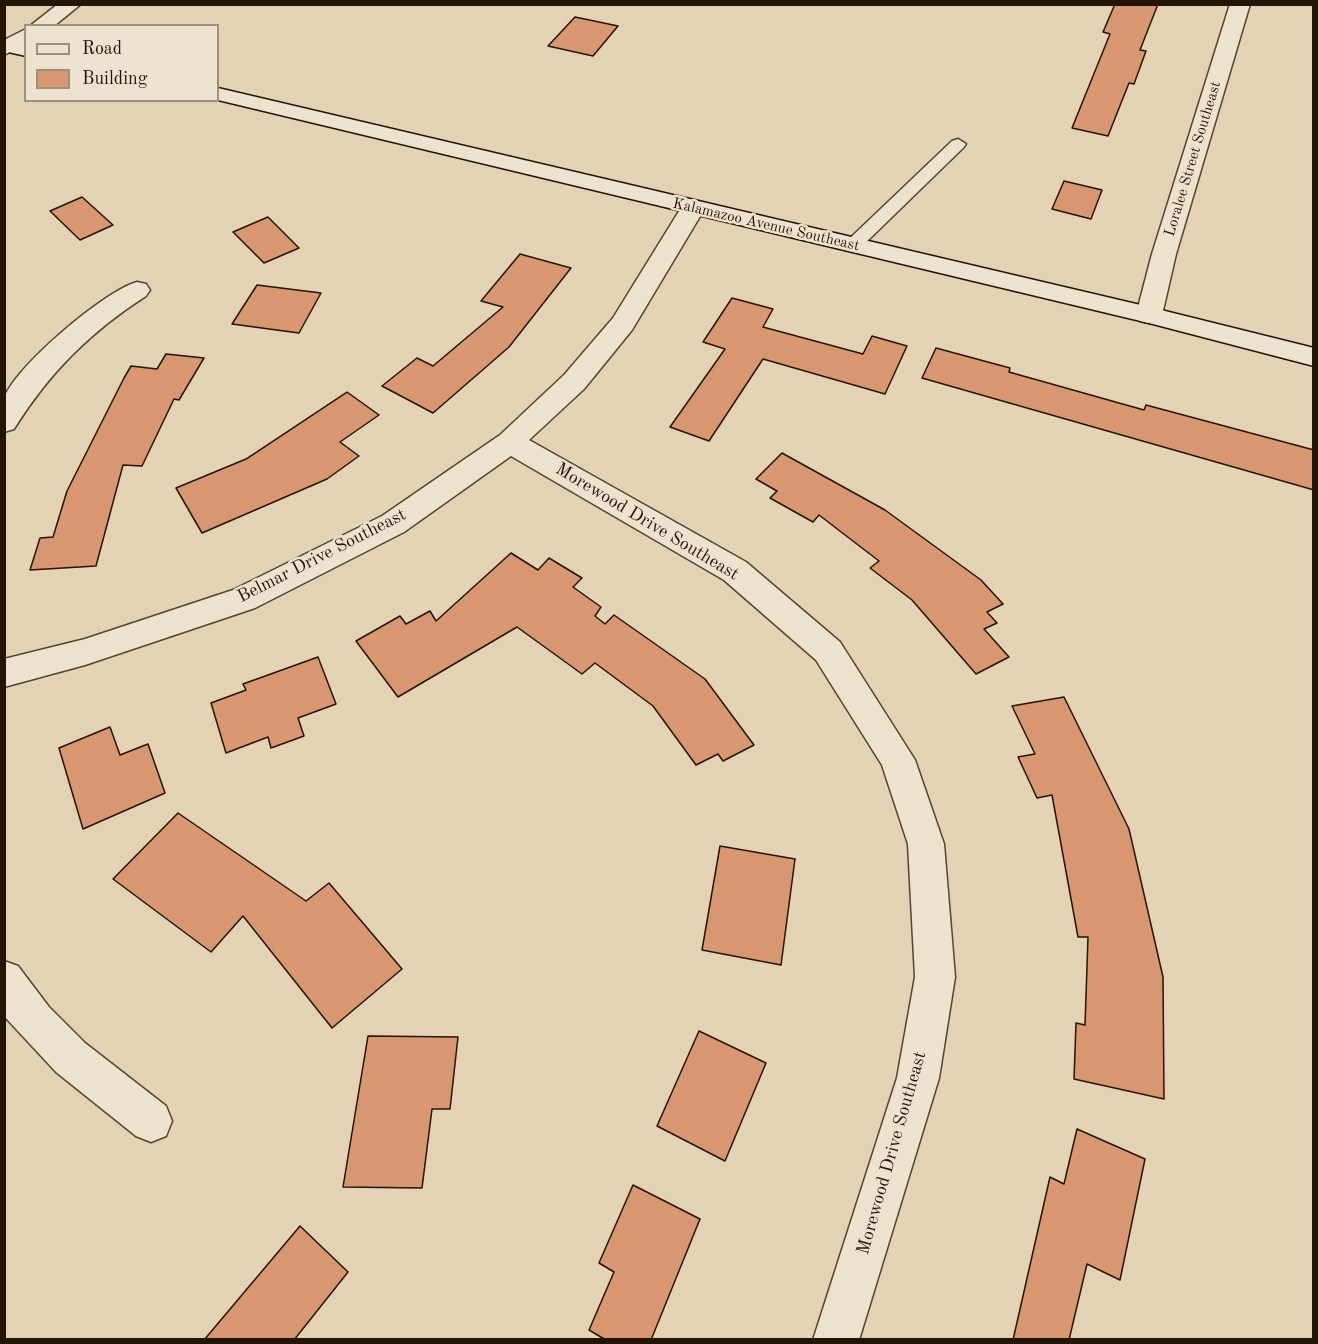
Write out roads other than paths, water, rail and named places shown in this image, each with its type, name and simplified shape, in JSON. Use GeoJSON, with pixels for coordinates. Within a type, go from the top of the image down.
{"type":"FeatureCollection","features":[{"type":"Feature","properties":{"kind":"street"},"geometry":{"type":"LineString","coordinates":[[43,24],[72,4]]}},
{"type":"Feature","properties":{"kind":"street","name":"Loralee Street Southeast"},"geometry":{"type":"LineString","coordinates":[[1149,315],[1164,254],[1240,4]]}},
{"type":"Feature","properties":{"kind":"street","name":"Kalamazoo Avenue Southeast"},"geometry":{"type":"LineString","coordinates":[[219,94],[1149,315],[1314,357]]}},
{"type":"Feature","properties":{"kind":"street","name":"Belmar Drive Southeast"},"geometry":{"type":"LineString","coordinates":[[4,673],[85,652],[244,598],[393,524],[510,442],[574,382],[623,324],[693,208]]}},
{"type":"Feature","properties":{"kind":"street"},"geometry":{"type":"LineString","coordinates":[[4,423],[23,391],[61,344],[98,313],[137,290]]}},
{"type":"Feature","properties":{"kind":"street","name":"Morewood Drive Southeast"},"geometry":{"type":"LineString","coordinates":[[510,442],[735,571],[828,651],[898,760],[926,844],[935,977],[918,1078],[836,1340]]}},
{"type":"Feature","properties":{"kind":"street"},"geometry":{"type":"LineString","coordinates":[[4,980],[20,1007],[70,1059],[151,1121]]}},
{"type":"Feature","properties":{"kind":"lane"},"geometry":{"type":"LineString","coordinates":[[852,246],[958,144]]}}]}
